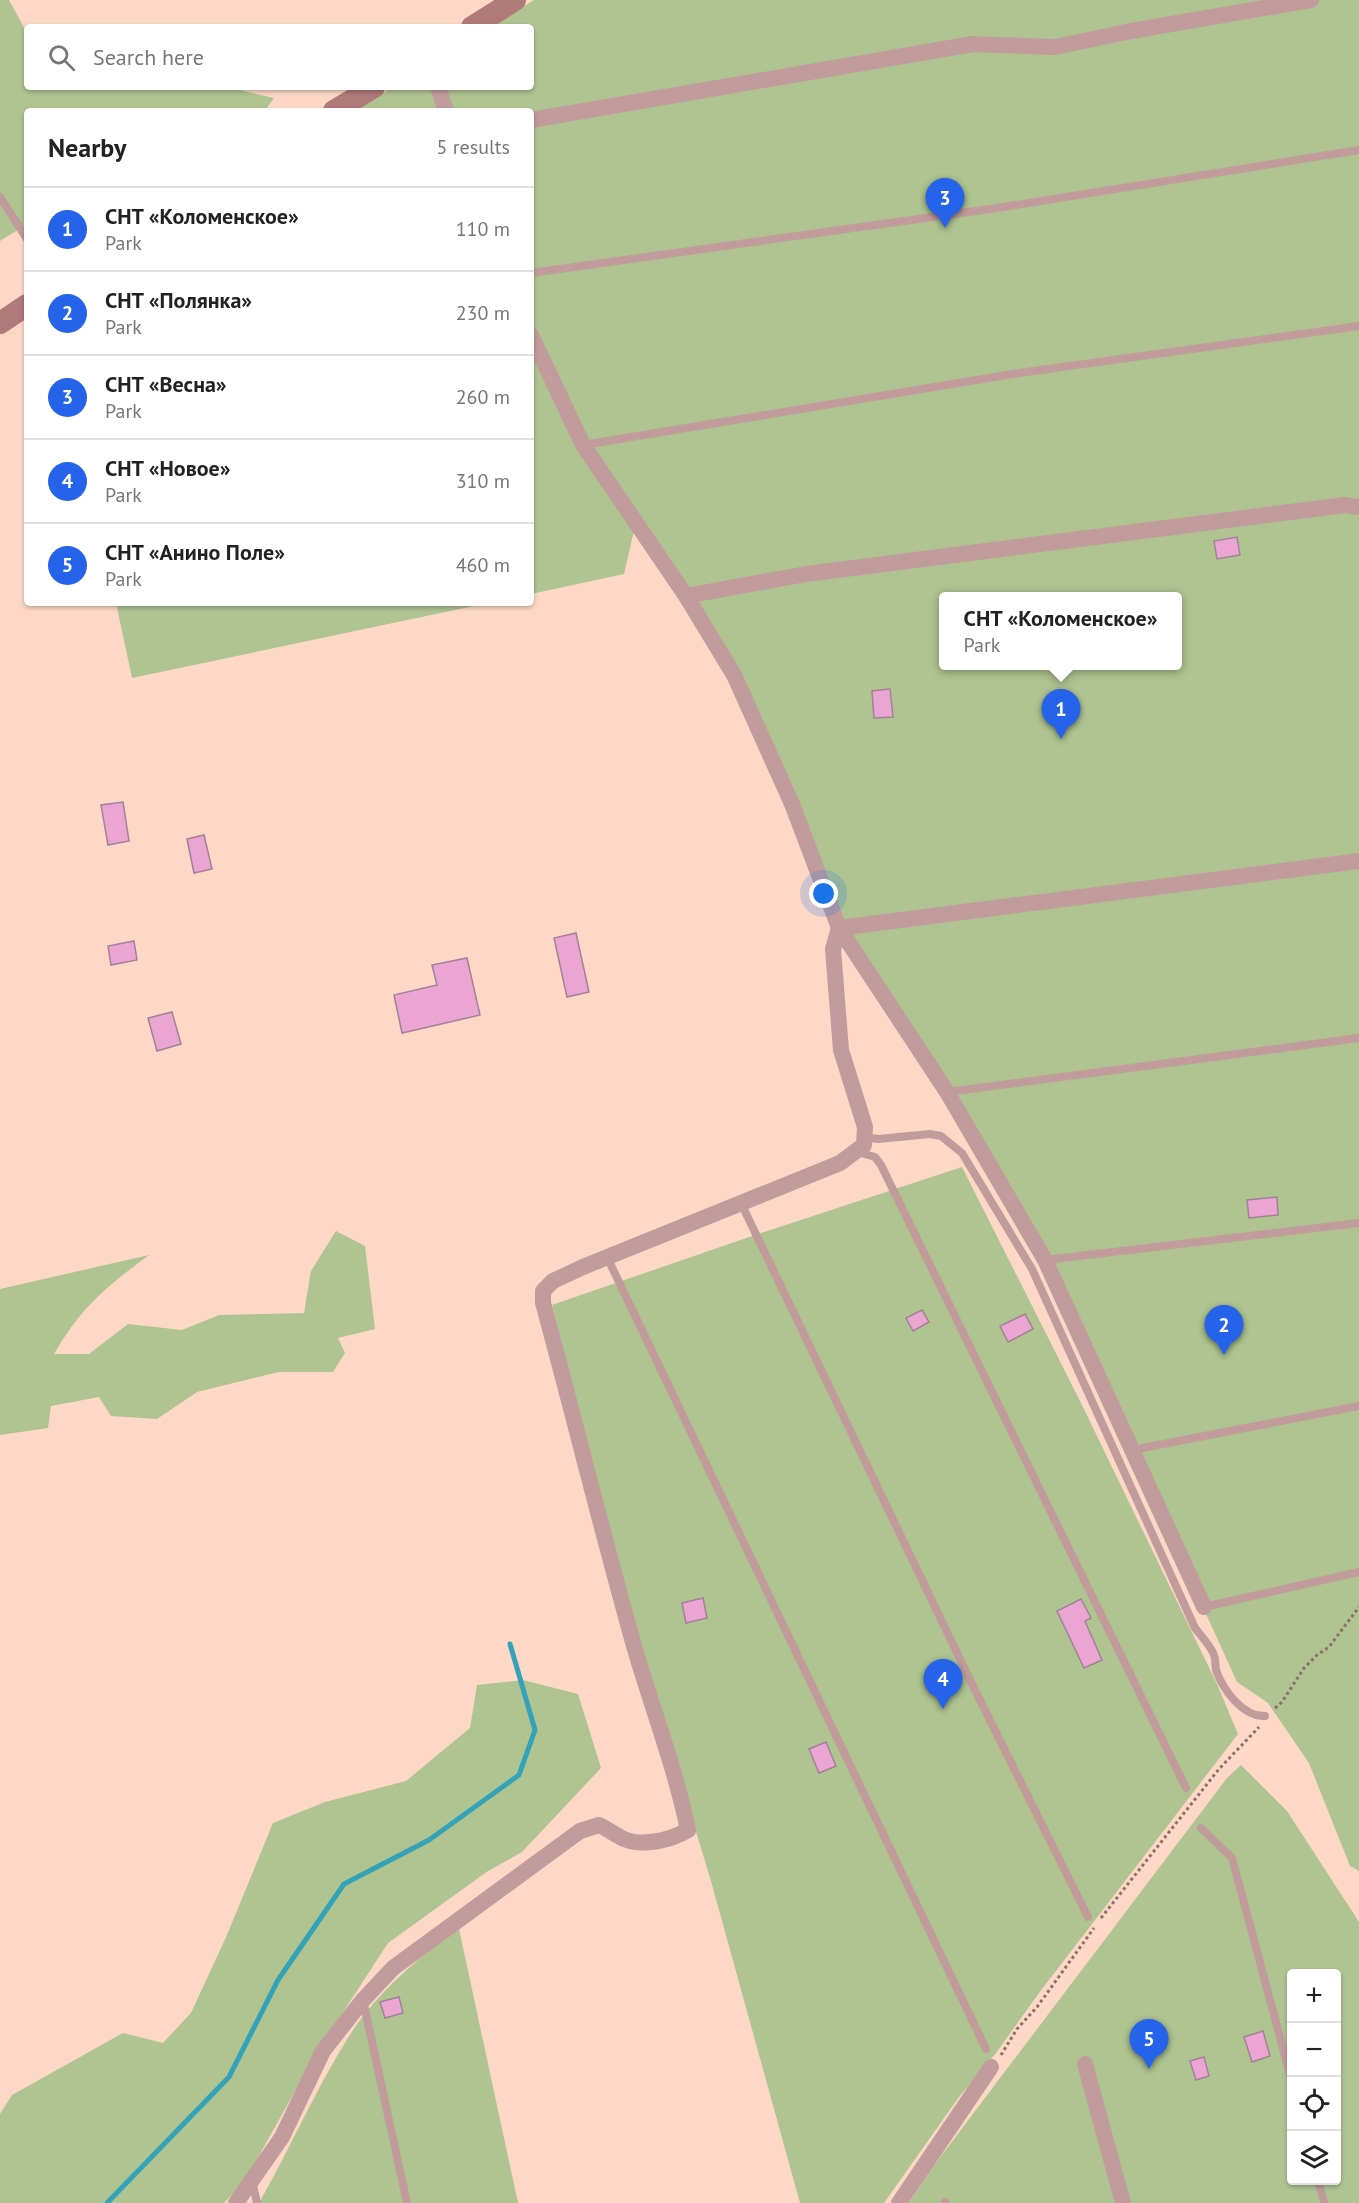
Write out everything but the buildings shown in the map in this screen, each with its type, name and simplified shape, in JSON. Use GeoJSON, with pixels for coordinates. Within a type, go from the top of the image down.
{"type":"FeatureCollection","features":[{"type":"Feature","properties":{"kind":"main road"},"geometry":{"type":"LineString","coordinates":[[477,24],[515,0]]}},
{"type":"Feature","properties":{"kind":"main road"},"geometry":{"type":"LineString","coordinates":[[339,108],[369,90]]}},
{"type":"Feature","properties":{"kind":"main road"},"geometry":{"type":"LineString","coordinates":[[0,323],[24,307]]}},
{"type":"Feature","properties":{"kind":"street"},"geometry":{"type":"LineString","coordinates":[[534,119],[973,44],[1054,47],[1242,6],[1311,0]]}},
{"type":"Feature","properties":{"kind":"street"},"geometry":{"type":"LineString","coordinates":[[439,90],[446,108]]}},
{"type":"Feature","properties":{"kind":"street"},"geometry":{"type":"LineString","coordinates":[[534,341],[583,445],[686,596],[734,675],[792,804],[839,928],[947,1092],[1045,1260],[1204,1606]]}},
{"type":"Feature","properties":{"kind":"street"},"geometry":{"type":"LineString","coordinates":[[686,596],[806,574],[1345,505],[1359,507]]}},
{"type":"Feature","properties":{"kind":"street"},"geometry":{"type":"LineString","coordinates":[[839,928],[1359,861]]}},
{"type":"Feature","properties":{"kind":"street"},"geometry":{"type":"LineString","coordinates":[[236,2203],[282,2137],[323,2051],[363,2000],[393,1968],[580,1831],[599,1825],[626,1840],[655,1841],[675,1837],[688,1830],[680,1791],[625,1614],[543,1303],[543,1290],[553,1281],[607,1257],[840,1163],[862,1144],[866,1127],[841,1050],[833,949],[839,928]]}},
{"type":"Feature","properties":{"kind":"street"},"geometry":{"type":"LineString","coordinates":[[1085,2064],[1123,2203]]}},
{"type":"Feature","properties":{"kind":"street"},"geometry":{"type":"LineString","coordinates":[[899,2203],[991,2067]]}},
{"type":"Feature","properties":{"kind":"lane"},"geometry":{"type":"LineString","coordinates":[[534,273],[997,208],[1359,150]]}},
{"type":"Feature","properties":{"kind":"lane"},"geometry":{"type":"LineString","coordinates":[[0,198],[24,234]]}},
{"type":"Feature","properties":{"kind":"lane"},"geometry":{"type":"LineString","coordinates":[[583,445],[1019,373],[1359,326]]}},
{"type":"Feature","properties":{"kind":"lane"},"geometry":{"type":"LineString","coordinates":[[947,1092],[1359,1038]]}},
{"type":"Feature","properties":{"kind":"lane"},"geometry":{"type":"LineString","coordinates":[[1186,1788],[881,1165],[862,1144],[878,1139],[930,1134],[941,1136],[962,1153],[1032,1269],[1195,1628],[1214,1654],[1216,1670],[1224,1687],[1255,1717],[1265,1716]]}},
{"type":"Feature","properties":{"kind":"lane"},"geometry":{"type":"LineString","coordinates":[[741,1202],[972,1684],[1088,1917]]}},
{"type":"Feature","properties":{"kind":"lane"},"geometry":{"type":"LineString","coordinates":[[1045,1260],[1359,1222]]}},
{"type":"Feature","properties":{"kind":"lane"},"geometry":{"type":"LineString","coordinates":[[607,1257],[986,2049]]}},
{"type":"Feature","properties":{"kind":"lane"},"geometry":{"type":"LineString","coordinates":[[1132,1450],[1359,1406]]}},
{"type":"Feature","properties":{"kind":"lane"},"geometry":{"type":"LineString","coordinates":[[1204,1606],[1359,1572]]}},
{"type":"Feature","properties":{"kind":"lane"},"geometry":{"type":"LineString","coordinates":[[1201,1828],[1232,1858],[1291,2077]]}},
{"type":"Feature","properties":{"kind":"lane"},"geometry":{"type":"LineString","coordinates":[[363,2000],[407,2203]]}},
{"type":"Feature","properties":{"kind":"lane"},"geometry":{"type":"LineString","coordinates":[[252,2180],[257,2203]]}},
{"type":"Feature","properties":{"kind":"lane"},"geometry":{"type":"LineString","coordinates":[[1319,2185],[1324,2203]]}},
{"type":"Feature","properties":{"kind":"path"},"geometry":{"type":"LineString","coordinates":[[991,2067],[1121,1892],[1219,1769],[1249,1740],[1265,1716],[1282,1702],[1304,1668],[1329,1647],[1359,1607]]}},
{"type":"Feature","properties":{"kind":"green space"},"geometry":{"type":"Polygon","coordinates":[[[0,0],[9,0],[24,28],[24,90],[238,90],[274,98],[267,108],[24,108],[24,226],[0,241],[0,0]]]}},
{"type":"Feature","properties":{"kind":"green space"},"geometry":{"type":"Polygon","coordinates":[[[534,0],[1359,0],[1359,1871],[1350,1866],[1309,1763],[1268,1703],[1237,1682],[1045,1260],[839,928],[734,675],[636,522],[624,574],[534,593],[534,108],[360,108],[388,90],[534,90],[534,24],[495,24],[534,0]]]}},
{"type":"Feature","properties":{"kind":"green space"},"geometry":{"type":"Polygon","coordinates":[[[117,606],[474,606],[132,678],[117,606]]]}},
{"type":"Feature","properties":{"kind":"green space"},"geometry":{"type":"Polygon","coordinates":[[[962,1167],[1081,1403],[1217,1684],[1238,1734],[1039,1993],[996,2053],[959,2097],[884,2203],[800,2203],[711,1881],[627,1605],[552,1305],[962,1167]]]}},
{"type":"Feature","properties":{"kind":"green space"},"geometry":{"type":"Polygon","coordinates":[[[336,1231],[365,1246],[375,1329],[338,1338],[345,1353],[333,1372],[279,1372],[197,1392],[157,1419],[111,1416],[99,1397],[51,1406],[48,1428],[0,1435],[0,1289],[149,1255],[85,1310],[54,1354],[89,1354],[128,1324],[182,1330],[219,1315],[304,1313],[311,1271],[336,1231]]]}},
{"type":"Feature","properties":{"kind":"green space"},"geometry":{"type":"Polygon","coordinates":[[[523,1680],[578,1694],[601,1768],[522,1852],[488,1871],[388,1943],[314,2057],[245,2181],[224,2203],[0,2203],[0,2114],[12,2095],[123,2033],[163,2043],[191,2013],[227,1935],[273,1823],[325,1802],[406,1781],[470,1728],[477,1685],[523,1680]]]}},
{"type":"Feature","properties":{"kind":"green space"},"geometry":{"type":"Polygon","coordinates":[[[1241,1765],[1287,1811],[1359,1922],[1359,2203],[909,2203],[935,2164],[1227,1778],[1241,1765]]]}},
{"type":"Feature","properties":{"kind":"green space"},"geometry":{"type":"Polygon","coordinates":[[[459,1929],[518,2203],[259,2203],[323,2081],[357,2024],[397,1979],[459,1929]]]}},
{"type":"Feature","properties":{"kind":"waterway"},"geometry":{"type":"LineString","coordinates":[[107,2203],[229,2077],[278,1980],[344,1884],[429,1840],[519,1775],[535,1730],[510,1644]]}},
{"type":"Feature","properties":{"kind":"place","name":"СНТ «Весна»"},"geometry":{"type":"Point","coordinates":[945,228]}},
{"type":"Feature","properties":{"kind":"place","name":"СНТ «Коломенское»"},"geometry":{"type":"Point","coordinates":[1061,739]}},
{"type":"Feature","properties":{"kind":"place","name":"СНТ «Полянка»"},"geometry":{"type":"Point","coordinates":[1224,1355]}},
{"type":"Feature","properties":{"kind":"place","name":"СНТ «Новое»"},"geometry":{"type":"Point","coordinates":[943,1709]}},
{"type":"Feature","properties":{"kind":"place","name":"СНТ «Анино Поле»"},"geometry":{"type":"Point","coordinates":[1149,2069]}}]}
